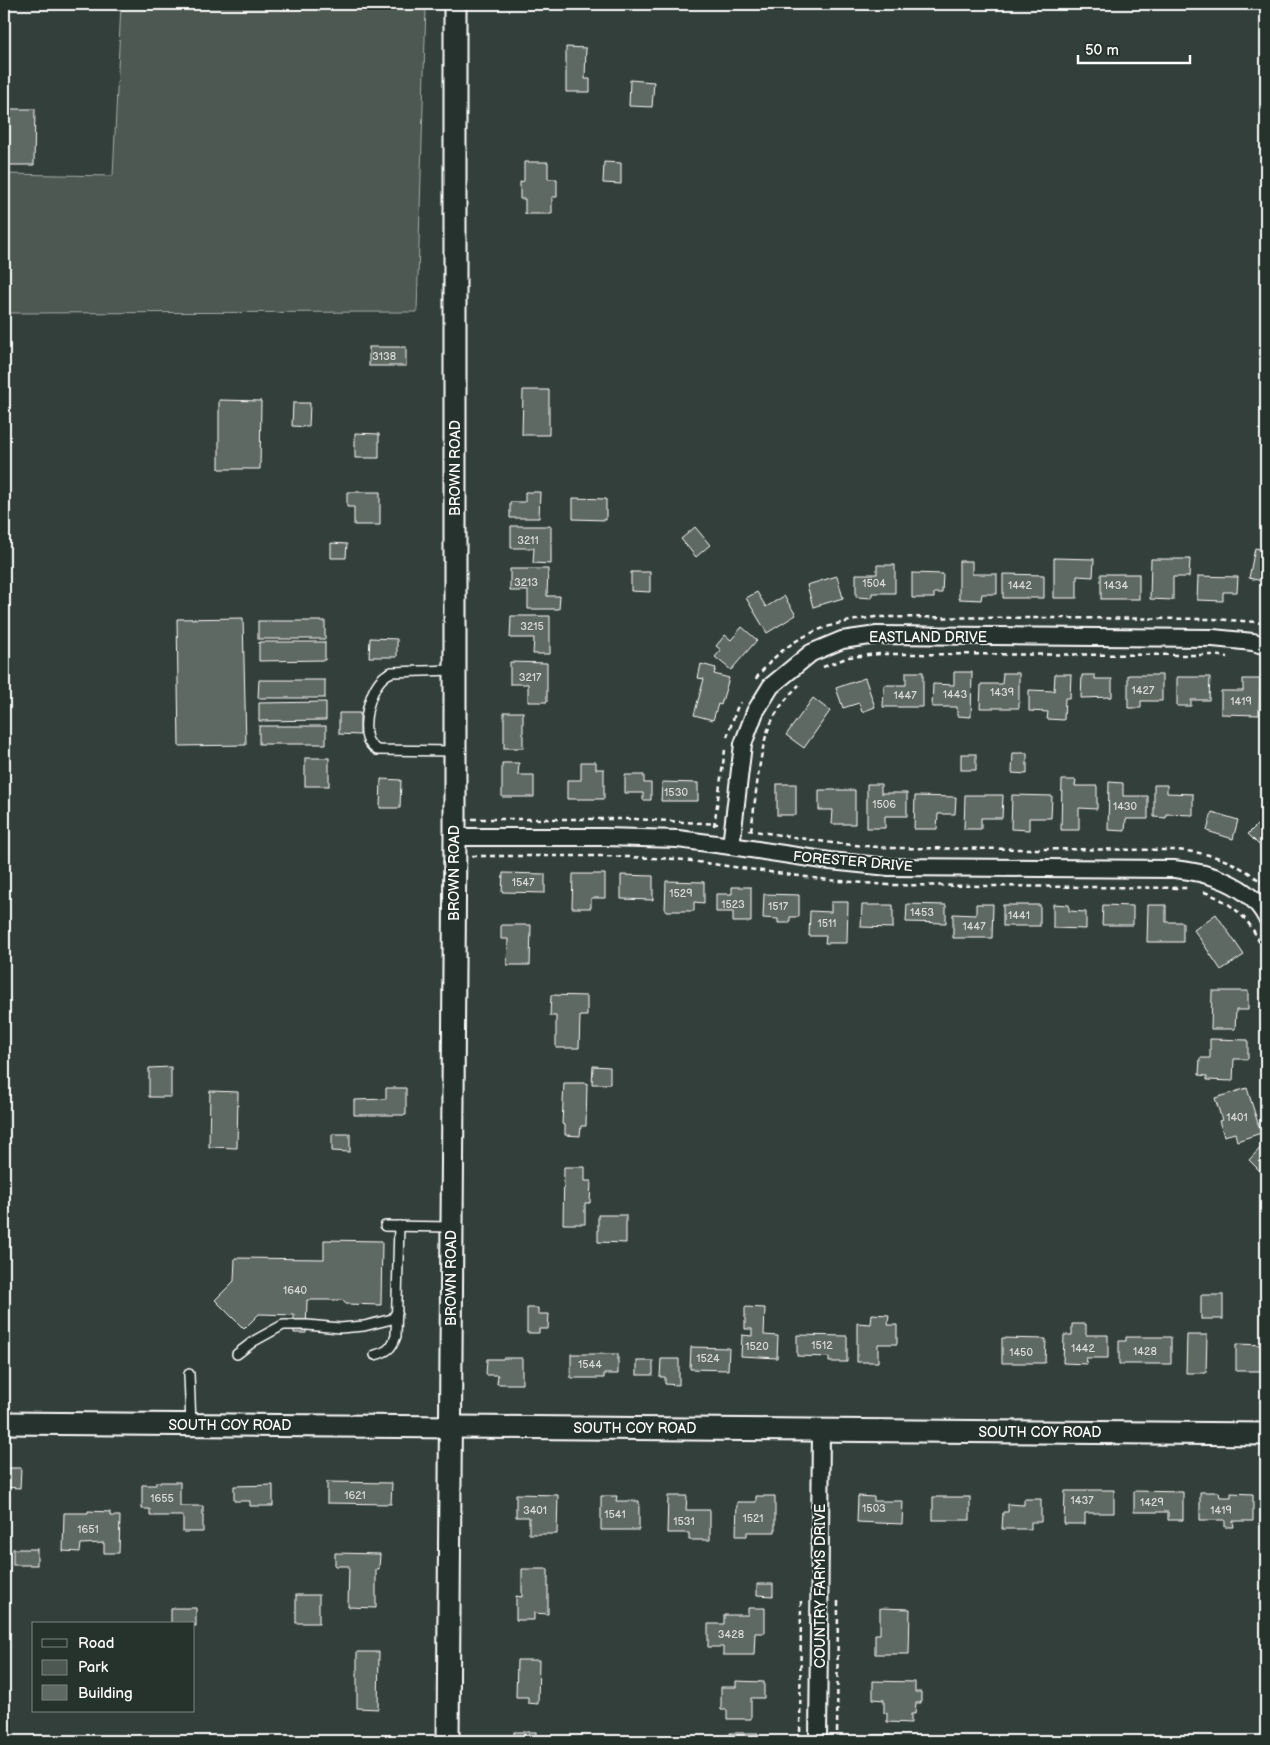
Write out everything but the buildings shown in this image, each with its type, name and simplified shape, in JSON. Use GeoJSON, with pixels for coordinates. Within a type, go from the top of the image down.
{"type":"FeatureCollection","features":[{"type":"Feature","properties":{"kind":"street","name":"BROWN ROAD"},"geometry":{"type":"LineString","coordinates":[[448,1741],[452,1227],[460,828],[455,751],[455,4]]}},
{"type":"Feature","properties":{"kind":"street","name":"EASTLAND DRIVE"},"geometry":{"type":"LineString","coordinates":[[731,846],[743,744],[755,712],[771,686],[811,653],[842,640],[877,635],[1213,638],[1253,642],[1266,646]]}},
{"type":"Feature","properties":{"kind":"street","name":"FORESTER DRIVE"},"geometry":{"type":"LineString","coordinates":[[460,828],[678,839],[830,862],[889,867],[1174,869],[1199,872],[1222,880],[1246,894],[1264,908]]}},
{"type":"Feature","properties":{"kind":"street","name":"SOUTH COY ROAD"},"geometry":{"type":"LineString","coordinates":[[4,1423],[1266,1434]]}},
{"type":"Feature","properties":{"kind":"street","name":"COUNTRY FARMS DRIVE"},"geometry":{"type":"LineString","coordinates":[[818,1741],[821,1430]]}},
{"type":"Feature","properties":{"kind":"lane"},"geometry":{"type":"LineString","coordinates":[[455,670],[392,672],[385,674],[373,692],[366,735],[370,745],[377,750],[455,751]]}},
{"type":"Feature","properties":{"kind":"lane"},"geometry":{"type":"LineString","coordinates":[[385,1226],[452,1227]]}},
{"type":"Feature","properties":{"kind":"lane"},"geometry":{"type":"LineString","coordinates":[[375,1355],[386,1351],[392,1345],[396,1336],[399,1226]]}},
{"type":"Feature","properties":{"kind":"lane"},"geometry":{"type":"LineString","coordinates":[[237,1354],[254,1341],[283,1325],[307,1324],[340,1328],[364,1326],[392,1319],[397,1312]]}},
{"type":"Feature","properties":{"kind":"lane"},"geometry":{"type":"LineString","coordinates":[[190,1374],[191,1425]]}},
{"type":"Feature","properties":{"kind":"path"},"geometry":{"type":"LineString","coordinates":[[752,684],[758,675],[779,654],[802,636],[837,622],[855,619],[876,617],[1214,619],[1257,622],[1266,625]]}},
{"type":"Feature","properties":{"kind":"path"},"geometry":{"type":"LineString","coordinates":[[820,668],[849,657],[879,654],[1212,655],[1231,657]]}},
{"type":"Feature","properties":{"kind":"path"},"geometry":{"type":"LineString","coordinates":[[751,831],[768,729],[787,698],[802,682]]}},
{"type":"Feature","properties":{"kind":"path"},"geometry":{"type":"LineString","coordinates":[[727,739],[737,708],[742,700]]}},
{"type":"Feature","properties":{"kind":"path"},"geometry":{"type":"LineString","coordinates":[[710,843],[725,748]]}},
{"type":"Feature","properties":{"kind":"path"},"geometry":{"type":"LineString","coordinates":[[460,828],[635,820],[733,826],[751,831],[832,843],[890,848],[1175,850],[1202,852],[1231,862],[1266,886]]}},
{"type":"Feature","properties":{"kind":"path"},"geometry":{"type":"LineString","coordinates":[[1261,882],[1266,877]]}},
{"type":"Feature","properties":{"kind":"path"},"geometry":{"type":"LineString","coordinates":[[800,1741],[802,1601]]}},
{"type":"Feature","properties":{"kind":"path"},"geometry":{"type":"LineString","coordinates":[[837,1741],[838,1601]]}},
{"type":"Feature","properties":{"kind":"green space"},"geometry":{"type":"Polygon","coordinates":[[[121,4],[426,4],[417,312],[4,313],[4,174],[113,176],[121,4]]]}}]}
